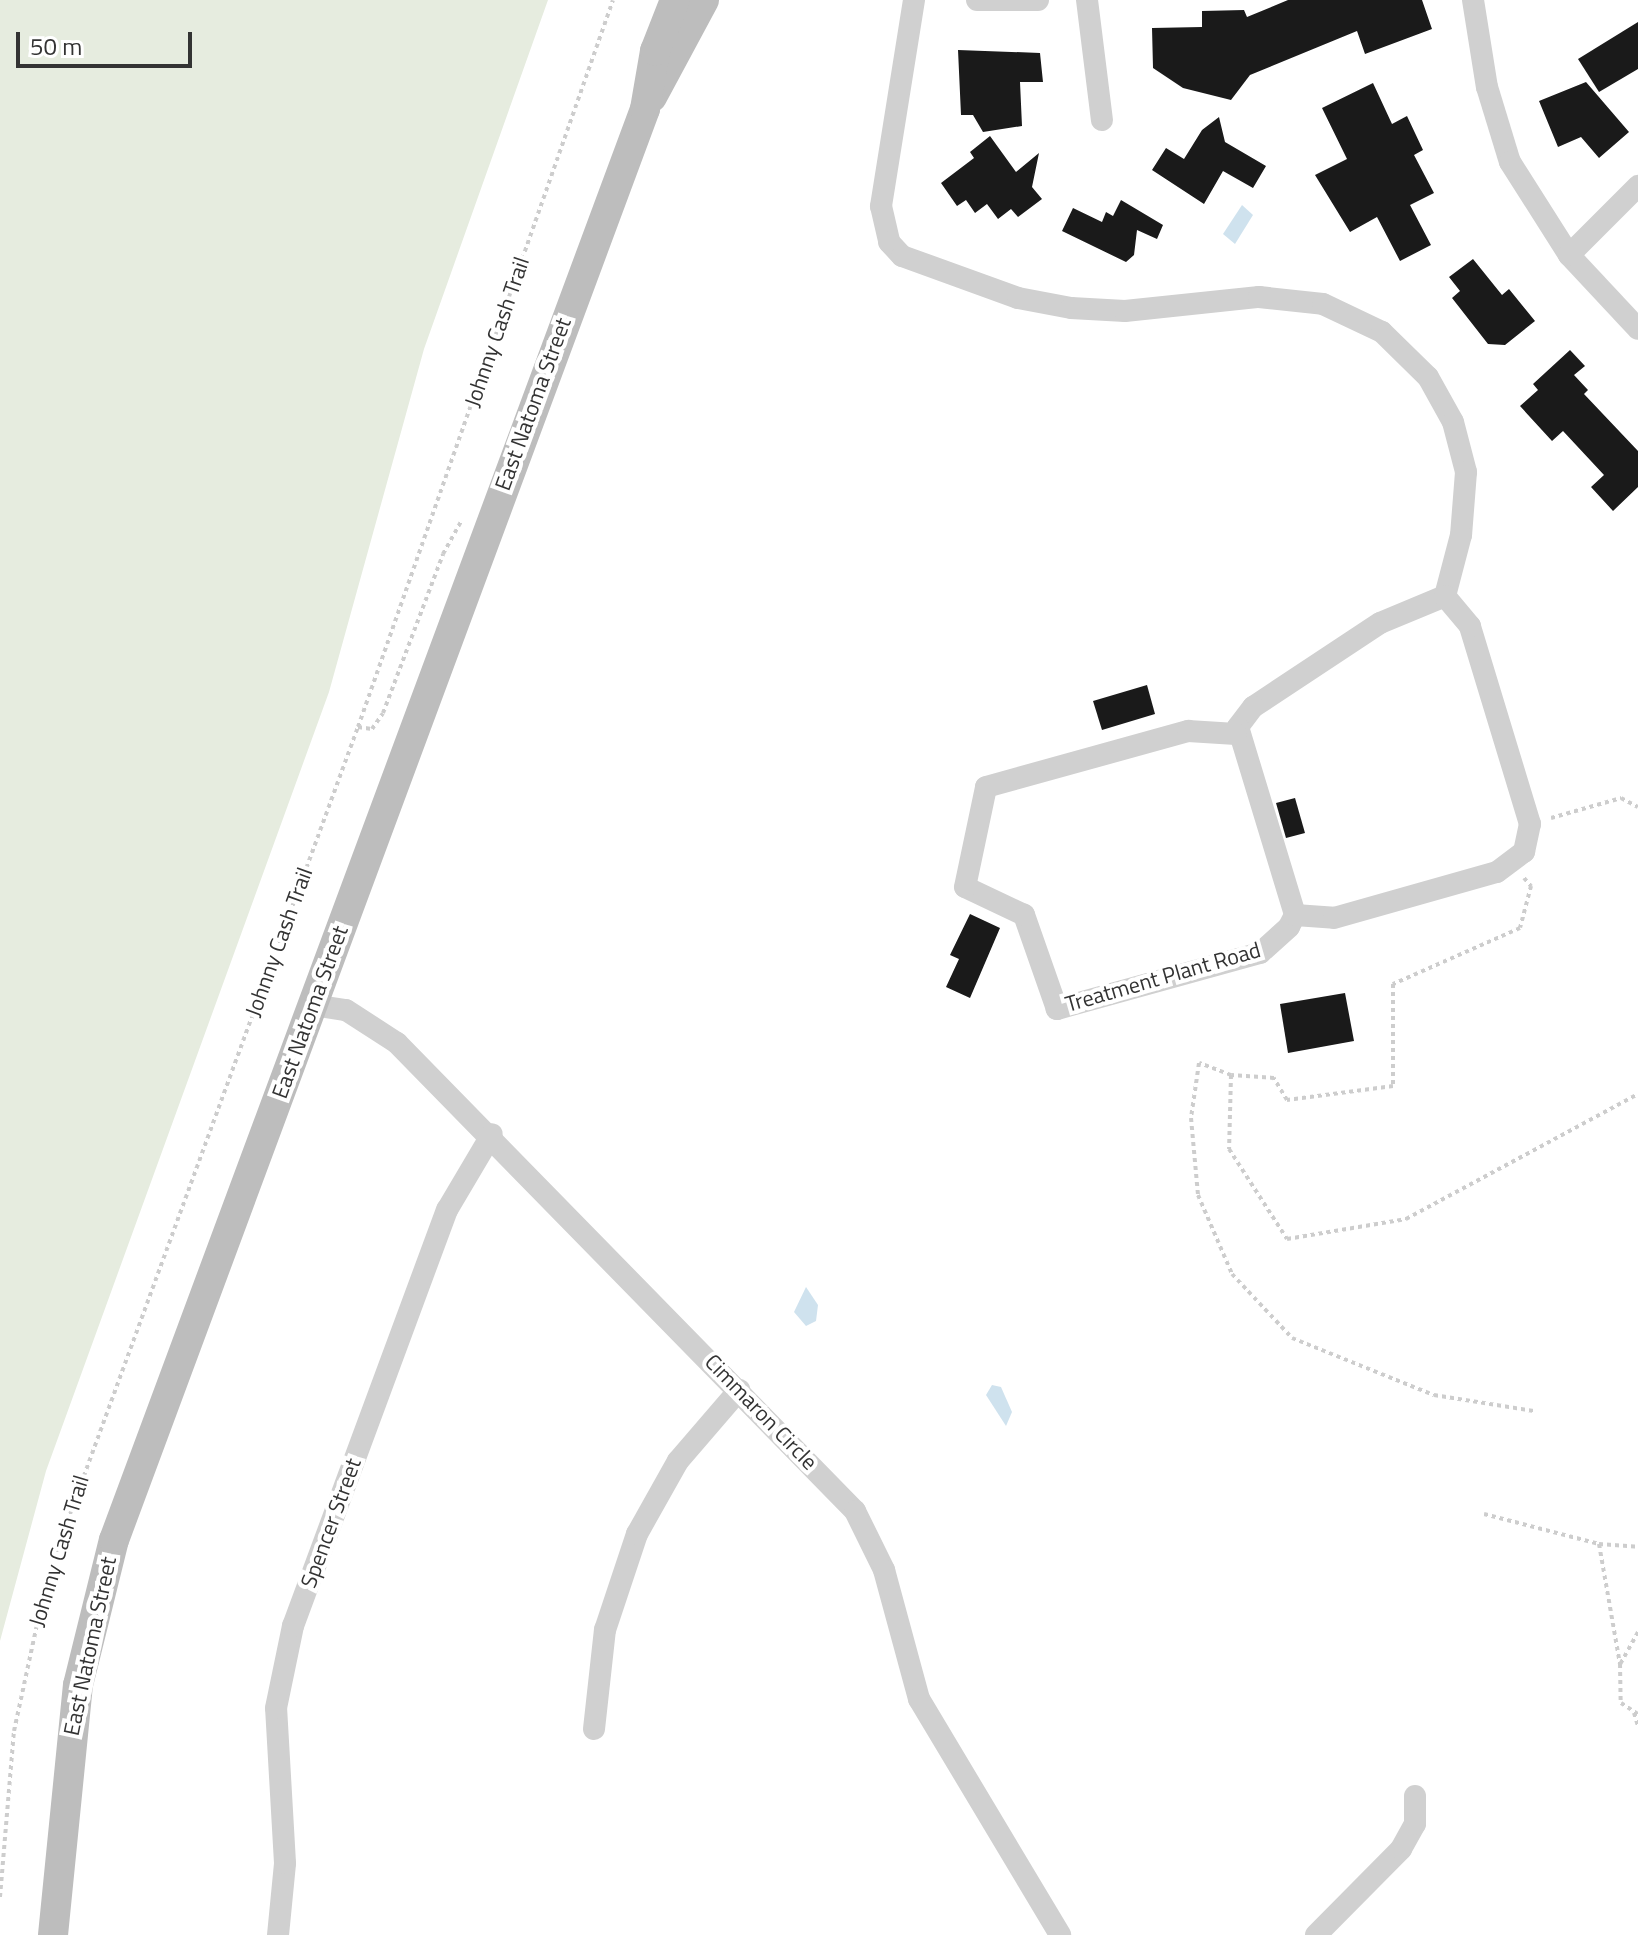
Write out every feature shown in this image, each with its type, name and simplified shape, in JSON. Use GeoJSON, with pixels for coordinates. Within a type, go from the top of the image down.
{"type":"FeatureCollection","features":[{"type":"Feature","properties":{"kind":"main road","name":"East Natoma Street"},"geometry":{"type":"LineString","coordinates":[[645,109],[655,51],[675,0]]}},
{"type":"Feature","properties":{"kind":"main road","name":"East Natoma Street"},"geometry":{"type":"LineString","coordinates":[[53,1935],[67,1759],[98,1597],[313,1005],[645,109],[704,0]]}},
{"type":"Feature","properties":{"kind":"street"},"geometry":{"type":"LineString","coordinates":[[914,0],[881,206],[889,242],[913,262],[1018,298],[1125,311],[1298,299],[1382,332],[1428,377],[1461,446],[1465,503],[1445,596]]}},
{"type":"Feature","properties":{"kind":"street"},"geometry":{"type":"LineString","coordinates":[[977,0],[1038,0]]}},
{"type":"Feature","properties":{"kind":"street"},"geometry":{"type":"LineString","coordinates":[[1087,0],[1102,120]]}},
{"type":"Feature","properties":{"kind":"street"},"geometry":{"type":"LineString","coordinates":[[1473,0],[1487,87],[1506,149],[1528,197],[1569,255],[1638,329]]}},
{"type":"Feature","properties":{"kind":"street"},"geometry":{"type":"LineString","coordinates":[[1569,255],[1638,186]]}},
{"type":"Feature","properties":{"kind":"street"},"geometry":{"type":"LineString","coordinates":[[1445,596],[1470,626],[1530,824],[1524,852],[1513,865],[1334,918],[1295,915],[1236,734],[1253,707],[1380,623],[1445,596]]}},
{"type":"Feature","properties":{"kind":"street","name":"Treatment Plant Road"},"geometry":{"type":"LineString","coordinates":[[1236,734],[1188,731],[986,787],[965,887],[1024,915],[1057,1009],[1260,953],[1277,942],[1295,915]]}},
{"type":"Feature","properties":{"kind":"street","name":"Cimmaron Circle"},"geometry":{"type":"LineString","coordinates":[[313,1005],[346,1010],[374,1025],[492,1134],[739,1390],[865,1527],[884,1570],[919,1699],[1060,1935]]}},
{"type":"Feature","properties":{"kind":"street","name":"Spencer Street"},"geometry":{"type":"LineString","coordinates":[[278,1935],[285,1863],[276,1708],[293,1626],[447,1210],[492,1134]]}},
{"type":"Feature","properties":{"kind":"street"},"geometry":{"type":"LineString","coordinates":[[594,1729],[605,1630],[637,1534],[678,1461],[739,1390]]}},
{"type":"Feature","properties":{"kind":"street"},"geometry":{"type":"LineString","coordinates":[[1316,1935],[1401,1849],[1415,1824],[1415,1796]]}},
{"type":"Feature","properties":{"kind":"path","name":"Johnny Cash Trail"},"geometry":{"type":"LineString","coordinates":[[0,1897],[14,1731],[48,1574],[358,727],[613,0]]}},
{"type":"Feature","properties":{"kind":"path"},"geometry":{"type":"LineString","coordinates":[[358,727],[372,729],[383,713],[468,507]]}},
{"type":"Feature","properties":{"kind":"path"},"geometry":{"type":"LineString","coordinates":[[1530,824],[1621,798],[1638,807]]}},
{"type":"Feature","properties":{"kind":"path"},"geometry":{"type":"LineString","coordinates":[[1513,865],[1531,886],[1520,928],[1393,984],[1393,1086],[1287,1100],[1274,1078],[1231,1075],[1199,1063],[1191,1118],[1198,1195],[1232,1274],[1292,1338],[1434,1395],[1534,1411]]}},
{"type":"Feature","properties":{"kind":"path"},"geometry":{"type":"LineString","coordinates":[[1231,1075],[1229,1149],[1287,1239],[1406,1219],[1638,1094]]}},
{"type":"Feature","properties":{"kind":"path"},"geometry":{"type":"LineString","coordinates":[[1484,1514],[1599,1544],[1638,1547]]}},
{"type":"Feature","properties":{"kind":"path"},"geometry":{"type":"LineString","coordinates":[[1599,1544],[1620,1664],[1621,1703],[1636,1712],[1638,1726]]}},
{"type":"Feature","properties":{"kind":"path"},"geometry":{"type":"LineString","coordinates":[[1620,1664],[1638,1632]]}},
{"type":"Feature","properties":{"kind":"shaded area"},"geometry":{"type":"Polygon","coordinates":[[[0,0],[548,0],[424,349],[329,692],[46,1471],[0,1641],[0,0]]]}},
{"type":"Feature","properties":{"kind":"water"},"geometry":{"type":"Polygon","coordinates":[[[1242,205],[1253,215],[1235,244],[1223,234],[1242,205]]]}},
{"type":"Feature","properties":{"kind":"water"},"geometry":{"type":"Polygon","coordinates":[[[806,1287],[818,1305],[816,1321],[806,1326],[794,1312],[806,1287]]]}},
{"type":"Feature","properties":{"kind":"water"},"geometry":{"type":"Polygon","coordinates":[[[992,1385],[1001,1387],[1012,1412],[1006,1426],[986,1395],[992,1385]]]}},
{"type":"Feature","properties":{"kind":"building"},"geometry":{"type":"Polygon","coordinates":[[[1288,0],[1422,0],[1432,29],[1365,54],[1357,31],[1250,75],[1231,100],[1183,88],[1153,68],[1152,28],[1202,27],[1202,11],[1244,10],[1247,17],[1288,0]]]}},
{"type":"Feature","properties":{"kind":"building"},"geometry":{"type":"Polygon","coordinates":[[[1638,22],[1638,69],[1599,92],[1578,59],[1638,22]]]}},
{"type":"Feature","properties":{"kind":"building"},"geometry":{"type":"Polygon","coordinates":[[[958,50],[1040,53],[1043,82],[1020,82],[1022,126],[983,132],[973,115],[961,115],[958,50]]]}},
{"type":"Feature","properties":{"kind":"building"},"geometry":{"type":"Polygon","coordinates":[[[1586,82],[1629,132],[1599,158],[1581,137],[1558,147],[1539,101],[1586,82]]]}},
{"type":"Feature","properties":{"kind":"building"},"geometry":{"type":"Polygon","coordinates":[[[1373,83],[1392,124],[1407,116],[1423,150],[1414,155],[1434,193],[1410,205],[1431,245],[1400,261],[1377,217],[1350,232],[1315,175],[1347,159],[1322,108],[1373,83]]]}},
{"type":"Feature","properties":{"kind":"building"},"geometry":{"type":"Polygon","coordinates":[[[1219,117],[1225,142],[1266,166],[1253,188],[1223,171],[1204,204],[1152,170],[1166,148],[1184,159],[1202,130],[1219,117]]]}},
{"type":"Feature","properties":{"kind":"building"},"geometry":{"type":"Polygon","coordinates":[[[990,136],[1016,172],[1039,153],[1032,187],[1042,199],[1018,217],[1011,209],[998,219],[987,204],[975,213],[966,200],[957,206],[941,183],[974,158],[970,152],[990,136]]]}},
{"type":"Feature","properties":{"kind":"building"},"geometry":{"type":"Polygon","coordinates":[[[1121,200],[1163,225],[1157,239],[1137,230],[1134,255],[1126,262],[1062,231],[1073,208],[1102,222],[1106,212],[1113,216],[1121,200]]]}},
{"type":"Feature","properties":{"kind":"building"},"geometry":{"type":"Polygon","coordinates":[[[1473,259],[1502,295],[1509,289],[1535,321],[1505,345],[1488,344],[1452,298],[1460,291],[1449,277],[1473,259]]]}},
{"type":"Feature","properties":{"kind":"building"},"geometry":{"type":"Polygon","coordinates":[[[1570,350],[1585,366],[1574,375],[1588,390],[1584,394],[1638,451],[1638,487],[1613,511],[1591,487],[1604,475],[1563,431],[1552,441],[1520,406],[1538,390],[1533,384],[1570,350]]]}},
{"type":"Feature","properties":{"kind":"building"},"geometry":{"type":"Polygon","coordinates":[[[1147,685],[1155,714],[1102,730],[1093,701],[1147,685]]]}},
{"type":"Feature","properties":{"kind":"building"},"geometry":{"type":"Polygon","coordinates":[[[1295,798],[1305,833],[1286,838],[1276,803],[1295,798]]]}},
{"type":"Feature","properties":{"kind":"building"},"geometry":{"type":"Polygon","coordinates":[[[970,914],[1000,928],[970,998],[946,987],[959,959],[950,955],[970,914]]]}},
{"type":"Feature","properties":{"kind":"building"},"geometry":{"type":"Polygon","coordinates":[[[1345,993],[1354,1041],[1288,1053],[1280,1004],[1345,993]]]}}]}
